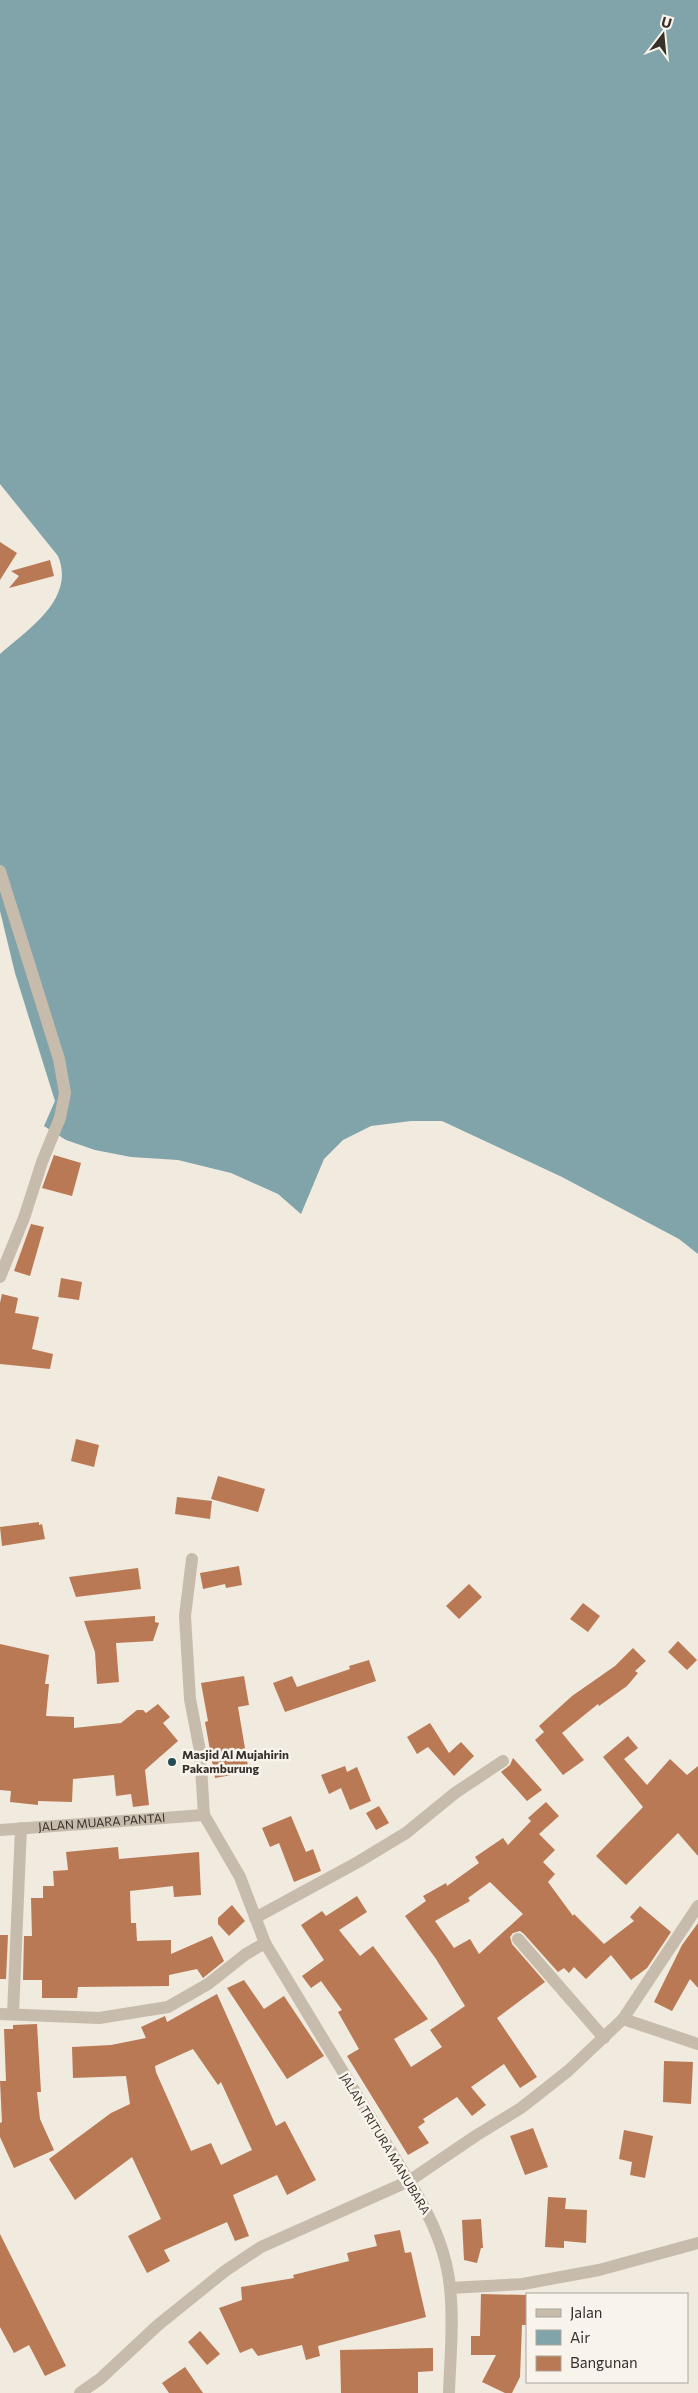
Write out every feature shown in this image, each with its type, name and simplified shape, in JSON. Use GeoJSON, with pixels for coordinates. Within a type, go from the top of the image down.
{"type":"FeatureCollection","features":[{"type":"Feature","properties":{"kind":"street"},"geometry":{"type":"LineString","coordinates":[[0,870],[59,1059],[65,1093],[60,1118],[42,1162],[24,1218],[0,1277]]}},
{"type":"Feature","properties":{"kind":"street"},"geometry":{"type":"LineString","coordinates":[[192,1560],[185,1616],[190,1699],[200,1751],[204,1814]]}},
{"type":"Feature","properties":{"kind":"street"},"geometry":{"type":"LineString","coordinates":[[255,1918],[358,1862],[406,1833],[455,1793],[502,1761]]}},
{"type":"Feature","properties":{"kind":"street","name":"JALAN MUARA PANTAI"},"geometry":{"type":"LineString","coordinates":[[0,1830],[204,1814]]}},
{"type":"Feature","properties":{"kind":"street","name":"JALAN TRITURA MANUBARA"},"geometry":{"type":"LineString","coordinates":[[204,1814],[240,1877],[265,1943],[425,2207],[441,2245],[450,2288],[449,2393]]}},
{"type":"Feature","properties":{"kind":"street"},"geometry":{"type":"LineString","coordinates":[[21,1828],[6,2014],[99,2018],[168,2007],[208,1984],[246,1954],[265,1943]]}},
{"type":"Feature","properties":{"kind":"street"},"geometry":{"type":"LineString","coordinates":[[80,2393],[100,2379],[186,2301],[253,2252],[306,2226],[409,2181],[521,2108],[568,2071],[623,2019],[698,1906]]}},
{"type":"Feature","properties":{"kind":"street"},"geometry":{"type":"LineString","coordinates":[[518,1939],[604,2038]]}},
{"type":"Feature","properties":{"kind":"street"},"geometry":{"type":"LineString","coordinates":[[623,2019],[698,2044]]}},
{"type":"Feature","properties":{"kind":"street"},"geometry":{"type":"LineString","coordinates":[[450,2288],[507,2287],[532,2283],[599,2270],[698,2243]]}},
{"type":"Feature","properties":{"kind":"water"},"geometry":{"type":"Polygon","coordinates":[[[0,0],[698,0],[698,1254],[679,1239],[562,1177],[442,1121],[411,1121],[371,1126],[343,1140],[324,1159],[301,1214],[278,1194],[231,1173],[178,1160],[131,1157],[95,1150],[66,1140],[44,1126],[55,1101],[15,973],[0,911],[0,654],[46,612],[55,599],[60,586],[62,572],[58,556],[0,484],[0,0]]]}},
{"type":"Feature","properties":{"kind":"building"},"geometry":{"type":"Polygon","coordinates":[[[0,542],[17,553],[0,580],[0,542]]]}},
{"type":"Feature","properties":{"kind":"building"},"geometry":{"type":"Polygon","coordinates":[[[50,560],[54,576],[9,588],[19,576],[11,571],[50,560]]]}},
{"type":"Feature","properties":{"kind":"building"},"geometry":{"type":"Polygon","coordinates":[[[54,1155],[81,1163],[72,1196],[42,1188],[54,1155]]]}},
{"type":"Feature","properties":{"kind":"building"},"geometry":{"type":"Polygon","coordinates":[[[31,1224],[44,1227],[30,1276],[14,1271],[31,1224]]]}},
{"type":"Feature","properties":{"kind":"building"},"geometry":{"type":"Polygon","coordinates":[[[61,1278],[82,1282],[79,1300],[58,1297],[61,1278]]]}},
{"type":"Feature","properties":{"kind":"building"},"geometry":{"type":"Polygon","coordinates":[[[2,1294],[18,1298],[15,1313],[39,1317],[32,1349],[53,1354],[50,1369],[0,1364],[0,1303],[2,1294]]]}},
{"type":"Feature","properties":{"kind":"building"},"geometry":{"type":"Polygon","coordinates":[[[76,1439],[99,1445],[94,1467],[71,1461],[76,1439]]]}},
{"type":"Feature","properties":{"kind":"building"},"geometry":{"type":"Polygon","coordinates":[[[218,1476],[265,1489],[258,1512],[211,1499],[218,1476]]]}},
{"type":"Feature","properties":{"kind":"building"},"geometry":{"type":"Polygon","coordinates":[[[177,1497],[212,1501],[210,1519],[175,1514],[177,1497]]]}},
{"type":"Feature","properties":{"kind":"building"},"geometry":{"type":"Polygon","coordinates":[[[39,1522],[39,1525],[42,1524],[45,1539],[2,1546],[0,1527],[39,1522]]]}},
{"type":"Feature","properties":{"kind":"building"},"geometry":{"type":"Polygon","coordinates":[[[239,1566],[242,1585],[226,1588],[225,1584],[203,1589],[200,1573],[239,1566]]]}},
{"type":"Feature","properties":{"kind":"building"},"geometry":{"type":"Polygon","coordinates":[[[138,1568],[141,1589],[76,1597],[69,1577],[138,1568]]]}},
{"type":"Feature","properties":{"kind":"building"},"geometry":{"type":"Polygon","coordinates":[[[469,1584],[482,1597],[459,1619],[446,1606],[469,1584]]]}},
{"type":"Feature","properties":{"kind":"building"},"geometry":{"type":"Polygon","coordinates":[[[583,1603],[600,1616],[588,1632],[570,1619],[583,1603]]]}},
{"type":"Feature","properties":{"kind":"building"},"geometry":{"type":"Polygon","coordinates":[[[155,1616],[155,1622],[159,1623],[153,1641],[116,1643],[119,1682],[97,1684],[95,1652],[84,1621],[155,1616]]]}},
{"type":"Feature","properties":{"kind":"building"},"geometry":{"type":"Polygon","coordinates":[[[678,1641],[697,1660],[687,1670],[668,1652],[678,1641]]]}},
{"type":"Feature","properties":{"kind":"building"},"geometry":{"type":"Polygon","coordinates":[[[0,1644],[49,1655],[45,1684],[49,1684],[46,1716],[74,1717],[74,1728],[121,1723],[137,1710],[143,1710],[146,1713],[158,1704],[170,1717],[163,1723],[178,1741],[145,1770],[149,1805],[133,1807],[131,1794],[116,1796],[114,1775],[73,1779],[72,1802],[38,1801],[38,1805],[10,1802],[11,1791],[0,1790],[0,1644]]]}},
{"type":"Feature","properties":{"kind":"building"},"geometry":{"type":"Polygon","coordinates":[[[633,1648],[646,1661],[635,1671],[638,1673],[627,1686],[599,1706],[598,1704],[562,1733],[584,1760],[563,1775],[535,1740],[544,1732],[539,1726],[572,1696],[615,1666],[633,1648]]]}},
{"type":"Feature","properties":{"kind":"building"},"geometry":{"type":"Polygon","coordinates":[[[369,1660],[376,1681],[285,1712],[273,1683],[292,1676],[297,1687],[350,1669],[349,1666],[369,1660]]]}},
{"type":"Feature","properties":{"kind":"building"},"geometry":{"type":"Polygon","coordinates":[[[244,1676],[249,1705],[238,1707],[249,1772],[215,1778],[205,1722],[208,1721],[201,1683],[244,1676]]]}},
{"type":"Feature","properties":{"kind":"building"},"geometry":{"type":"Polygon","coordinates":[[[430,1723],[449,1753],[461,1742],[474,1756],[454,1776],[428,1747],[417,1754],[407,1737],[430,1723]]]}},
{"type":"Feature","properties":{"kind":"building"},"geometry":{"type":"Polygon","coordinates":[[[628,1736],[638,1748],[624,1759],[647,1785],[670,1759],[687,1775],[698,1766],[698,1856],[678,1833],[626,1885],[596,1856],[643,1807],[603,1757],[628,1736]]]}},
{"type":"Feature","properties":{"kind":"building"},"geometry":{"type":"Polygon","coordinates":[[[513,1758],[542,1790],[527,1801],[501,1772],[510,1765],[513,1758]]]}},
{"type":"Feature","properties":{"kind":"building"},"geometry":{"type":"Polygon","coordinates":[[[345,1766],[347,1772],[357,1767],[371,1801],[350,1810],[341,1788],[329,1794],[321,1775],[345,1766]]]}},
{"type":"Feature","properties":{"kind":"building"},"geometry":{"type":"Polygon","coordinates":[[[546,1802],[559,1816],[539,1834],[555,1850],[543,1862],[555,1874],[548,1882],[573,1916],[574,1914],[604,1944],[634,1921],[630,1917],[640,1906],[671,1932],[647,1968],[631,1980],[611,1955],[586,1979],[574,1967],[569,1973],[564,1968],[558,1972],[524,1934],[520,1931],[513,1933],[510,1937],[512,1944],[545,1982],[497,2018],[537,2077],[520,2088],[504,2064],[471,2087],[486,2105],[472,2116],[457,2097],[423,2119],[425,2122],[418,2127],[429,2143],[408,2155],[347,2056],[359,2049],[338,2012],[342,2010],[321,1981],[311,1988],[302,1976],[324,1960],[301,1925],[322,1911],[326,1916],[357,1896],[367,1912],[339,1930],[360,1956],[373,1946],[428,2019],[394,2039],[411,2067],[442,2047],[430,2030],[465,2006],[436,1959],[405,1916],[426,1901],[423,1896],[446,1883],[447,1886],[479,1863],[475,1857],[503,1838],[508,1845],[531,1821],[528,1818],[546,1802]],[[490,1882],[468,1898],[470,1901],[435,1921],[454,1948],[470,1939],[479,1954],[523,1914],[490,1882]]]}},
{"type":"Feature","properties":{"kind":"building"},"geometry":{"type":"Polygon","coordinates":[[[379,1806],[389,1823],[376,1830],[366,1813],[379,1806]]]}},
{"type":"Feature","properties":{"kind":"building"},"geometry":{"type":"Polygon","coordinates":[[[291,1816],[306,1852],[313,1849],[321,1871],[294,1882],[279,1843],[270,1847],[262,1828],[291,1816]]]}},
{"type":"Feature","properties":{"kind":"building"},"geometry":{"type":"Polygon","coordinates":[[[118,1847],[119,1859],[199,1852],[201,1895],[174,1897],[173,1886],[130,1891],[131,1923],[136,1923],[137,1941],[171,1940],[171,1954],[212,1936],[224,1961],[203,1978],[197,1969],[169,1975],[169,1986],[78,1987],[77,1998],[42,1998],[42,1980],[23,1980],[24,1936],[32,1936],[31,1898],[43,1898],[43,1886],[54,1886],[53,1871],[68,1870],[66,1852],[118,1847]]]}},
{"type":"Feature","properties":{"kind":"building"},"geometry":{"type":"Polygon","coordinates":[[[232,1905],[245,1921],[229,1936],[218,1924],[218,1918],[232,1905]]]}},
{"type":"Feature","properties":{"kind":"building"},"geometry":{"type":"Polygon","coordinates":[[[698,1923],[698,1988],[690,1979],[672,2011],[654,2002],[682,1945],[698,1923]]]}},
{"type":"Feature","properties":{"kind":"building"},"geometry":{"type":"Polygon","coordinates":[[[0,1935],[8,1935],[6,1979],[0,1979],[0,1935]]]}},
{"type":"Feature","properties":{"kind":"building"},"geometry":{"type":"Polygon","coordinates":[[[244,1980],[264,2009],[284,1996],[324,2056],[287,2079],[227,1988],[244,1980]]]}},
{"type":"Feature","properties":{"kind":"building"},"geometry":{"type":"Polygon","coordinates":[[[217,1994],[276,2126],[285,2121],[316,2180],[287,2195],[277,2175],[233,2195],[249,2236],[235,2241],[227,2222],[164,2250],[170,2261],[147,2273],[128,2236],[161,2219],[132,2157],[75,2200],[49,2159],[111,2113],[130,2104],[126,2076],[73,2078],[72,2047],[111,2045],[146,2038],[141,2027],[165,2016],[167,2022],[217,1994]],[[193,2049],[155,2066],[191,2151],[211,2143],[221,2165],[252,2150],[221,2082],[218,2085],[193,2049]]]}},
{"type":"Feature","properties":{"kind":"building"},"geometry":{"type":"Polygon","coordinates":[[[37,2024],[41,2092],[37,2092],[40,2119],[54,2150],[14,2168],[0,2137],[0,2123],[2,2122],[0,2081],[6,2081],[4,2029],[13,2029],[13,2025],[37,2024]]]}},
{"type":"Feature","properties":{"kind":"building"},"geometry":{"type":"Polygon","coordinates":[[[664,2061],[693,2062],[691,2104],[663,2102],[664,2061]]]}},
{"type":"Feature","properties":{"kind":"building"},"geometry":{"type":"Polygon","coordinates":[[[533,2128],[548,2167],[525,2175],[510,2136],[533,2128]]]}},
{"type":"Feature","properties":{"kind":"building"},"geometry":{"type":"Polygon","coordinates":[[[624,2130],[653,2136],[645,2178],[630,2175],[632,2162],[619,2159],[624,2130]]]}},
{"type":"Feature","properties":{"kind":"building"},"geometry":{"type":"Polygon","coordinates":[[[548,2197],[566,2198],[565,2209],[587,2210],[586,2243],[564,2241],[564,2248],[545,2247],[548,2197]]]}},
{"type":"Feature","properties":{"kind":"building"},"geometry":{"type":"Polygon","coordinates":[[[481,2219],[483,2248],[481,2248],[477,2263],[464,2260],[462,2220],[481,2219]]]}},
{"type":"Feature","properties":{"kind":"building"},"geometry":{"type":"Polygon","coordinates":[[[400,2230],[405,2253],[411,2252],[426,2317],[318,2346],[320,2356],[306,2360],[302,2345],[258,2356],[252,2348],[240,2353],[219,2308],[242,2300],[241,2287],[294,2278],[293,2275],[349,2261],[347,2253],[377,2246],[374,2235],[400,2230]]]}},
{"type":"Feature","properties":{"kind":"building"},"geometry":{"type":"Polygon","coordinates":[[[0,2234],[66,2366],[45,2376],[29,2345],[14,2353],[0,2327],[0,2234]]]}},
{"type":"Feature","properties":{"kind":"building"},"geometry":{"type":"Polygon","coordinates":[[[481,2294],[526,2295],[526,2325],[522,2325],[520,2377],[512,2393],[505,2393],[482,2382],[496,2355],[471,2355],[471,2336],[480,2336],[481,2294]]]}},
{"type":"Feature","properties":{"kind":"building"},"geometry":{"type":"Polygon","coordinates":[[[200,2331],[220,2354],[207,2365],[188,2342],[200,2331]]]}},
{"type":"Feature","properties":{"kind":"building"},"geometry":{"type":"Polygon","coordinates":[[[433,2348],[433,2371],[418,2372],[418,2393],[341,2393],[340,2350],[433,2348]]]}},
{"type":"Feature","properties":{"kind":"building"},"geometry":{"type":"Polygon","coordinates":[[[185,2367],[203,2393],[169,2393],[162,2383],[185,2367]]]}},
{"type":"Feature","properties":{"kind":"place","name":"Masjid Al Mujahirin Pakamburung"},"geometry":{"type":"Point","coordinates":[172,1762]}}]}
